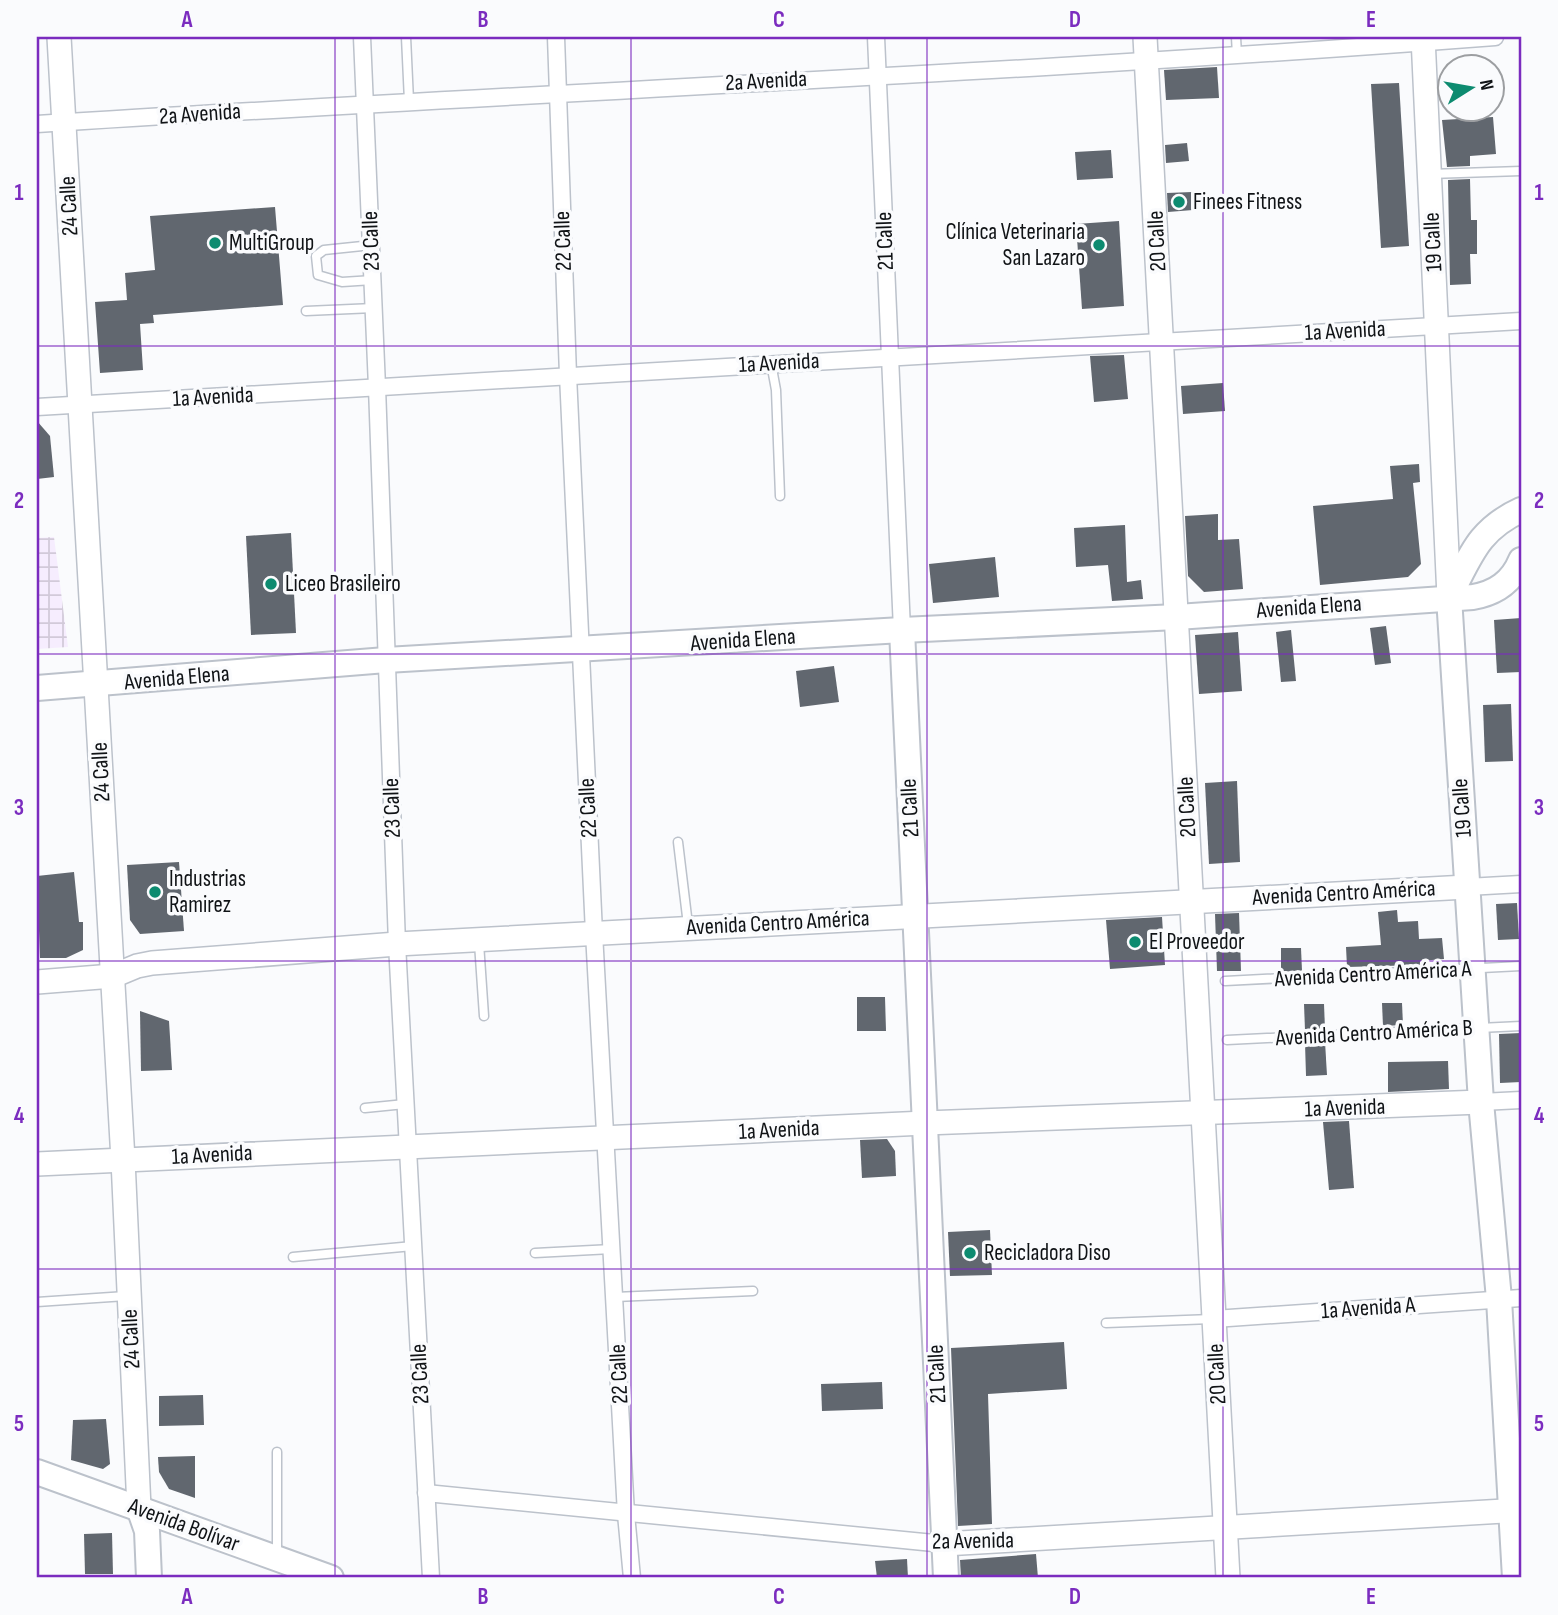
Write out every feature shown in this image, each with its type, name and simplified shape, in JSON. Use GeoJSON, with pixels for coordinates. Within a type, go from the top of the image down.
{"type":"FeatureCollection","features":[{"type":"Feature","properties":{"kind":"main road","name":"24 Calle"},"geometry":{"type":"LineString","coordinates":[[59,37],[123,1160],[139,1508],[134,1531],[134,1578]]}},
{"type":"Feature","properties":{"kind":"main road","name":"20 Calle"},"geometry":{"type":"LineString","coordinates":[[1145,37],[1228,1578]]}},
{"type":"Feature","properties":{"kind":"main road","name":"19 Calle"},"geometry":{"type":"LineString","coordinates":[[1423,39],[1449,597],[1481,1102],[1510,1299],[1516,1510],[1514,1578]]}},
{"type":"Feature","properties":{"kind":"main road"},"geometry":{"type":"LineString","coordinates":[[1449,597],[1472,550],[1499,523],[1521,510]]}},
{"type":"Feature","properties":{"kind":"main road","name":"Avenida Elena"},"geometry":{"type":"LineString","coordinates":[[37,688],[386,660],[1177,617],[1489,594],[1516,573],[1521,560]]}},
{"type":"Feature","properties":{"kind":"main road","name":"21 Calle"},"geometry":{"type":"LineString","coordinates":[[902,630],[946,1578]]}},
{"type":"Feature","properties":{"kind":"main road","name":"Avenida Centro América"},"geometry":{"type":"LineString","coordinates":[[37,982],[113,976],[152,963],[397,944],[1467,887]]}},
{"type":"Feature","properties":{"kind":"main road","name":"1a Avenida"},"geometry":{"type":"LineString","coordinates":[[37,1164],[350,1145],[407,1147],[925,1123],[1481,1102]]}},
{"type":"Feature","properties":{"kind":"main road","name":"Avenida Bolívar"},"geometry":{"type":"LineString","coordinates":[[37,1472],[331,1578]]}},
{"type":"Feature","properties":{"kind":"main road","name":"24 Calle"},"geometry":{"type":"LineString","coordinates":[[139,1508],[147,1531],[149,1578]]}},
{"type":"Feature","properties":{"kind":"main road","name":"2a Avenida"},"geometry":{"type":"LineString","coordinates":[[944,1544],[1516,1510]]}},
{"type":"Feature","properties":{"kind":"street","name":"23 Calle"},"geometry":{"type":"LineString","coordinates":[[362,37],[397,944],[431,1578]]}},
{"type":"Feature","properties":{"kind":"street","name":"22 Calle"},"geometry":{"type":"LineString","coordinates":[[556,37],[568,375],[594,933],[626,1514],[632,1578]]}},
{"type":"Feature","properties":{"kind":"street","name":"21 Calle"},"geometry":{"type":"LineString","coordinates":[[876,37],[902,630]]}},
{"type":"Feature","properties":{"kind":"street","name":"2a Avenida"},"geometry":{"type":"LineString","coordinates":[[37,124],[1237,55],[1423,39],[1495,37]]}},
{"type":"Feature","properties":{"kind":"street","name":"1a Avenida"},"geometry":{"type":"LineString","coordinates":[[37,407],[1521,321]]}},
{"type":"Feature","properties":{"kind":"street","name":"Avenida Centro América"},"geometry":{"type":"LineString","coordinates":[[1467,887],[1521,884]]}},
{"type":"Feature","properties":{"kind":"street","name":"1a Avenida"},"geometry":{"type":"LineString","coordinates":[[1481,1102],[1521,1100]]}},
{"type":"Feature","properties":{"kind":"street","name":"1a Avenida A"},"geometry":{"type":"LineString","coordinates":[[1214,1319],[1510,1299]]}},
{"type":"Feature","properties":{"kind":"street","name":"2a Avenida"},"geometry":{"type":"LineString","coordinates":[[426,1493],[944,1544]]}},
{"type":"Feature","properties":{"kind":"lane"},"geometry":{"type":"LineString","coordinates":[[406,37],[408,101]]}},
{"type":"Feature","properties":{"kind":"lane"},"geometry":{"type":"LineString","coordinates":[[1236,37],[1237,55]]}},
{"type":"Feature","properties":{"kind":"lane"},"geometry":{"type":"LineString","coordinates":[[1430,174],[1521,171]]}},
{"type":"Feature","properties":{"kind":"lane"},"geometry":{"type":"LineString","coordinates":[[372,245],[324,250],[316,256],[316,266],[318,275],[333,281],[373,280]]}},
{"type":"Feature","properties":{"kind":"lane"},"geometry":{"type":"LineString","coordinates":[[306,311],[374,308]]}},
{"type":"Feature","properties":{"kind":"lane"},"geometry":{"type":"LineString","coordinates":[[771,363],[776,390],[780,496]]}},
{"type":"Feature","properties":{"kind":"lane"},"geometry":{"type":"LineString","coordinates":[[678,842],[688,928]]}},
{"type":"Feature","properties":{"kind":"lane"},"geometry":{"type":"LineString","coordinates":[[479,940],[485,1016]]}},
{"type":"Feature","properties":{"kind":"lane","name":"Avenida Centro América A"},"geometry":{"type":"LineString","coordinates":[[1225,981],[1521,966]]}},
{"type":"Feature","properties":{"kind":"lane","name":"Avenida Centro América B"},"geometry":{"type":"LineString","coordinates":[[1227,1040],[1521,1026]]}},
{"type":"Feature","properties":{"kind":"lane"},"geometry":{"type":"LineString","coordinates":[[365,1108],[405,1104]]}},
{"type":"Feature","properties":{"kind":"lane"},"geometry":{"type":"LineString","coordinates":[[293,1258],[413,1246]]}},
{"type":"Feature","properties":{"kind":"lane"},"geometry":{"type":"LineString","coordinates":[[535,1253],[612,1249]]}},
{"type":"Feature","properties":{"kind":"lane"},"geometry":{"type":"LineString","coordinates":[[615,1297],[753,1291]]}},
{"type":"Feature","properties":{"kind":"lane"},"geometry":{"type":"LineString","coordinates":[[37,1302],[129,1296]]}},
{"type":"Feature","properties":{"kind":"lane"},"geometry":{"type":"LineString","coordinates":[[1106,1323],[1214,1319]]}},
{"type":"Feature","properties":{"kind":"lane"},"geometry":{"type":"LineString","coordinates":[[277,1452],[277,1559]]}},
{"type":"Feature","properties":{"kind":"shaded area"},"geometry":{"type":"Polygon","coordinates":[[[54,537],[68,647],[37,649],[37,538],[54,537]]]}},
{"type":"Feature","properties":{"kind":"building"},"geometry":{"type":"Polygon","coordinates":[[[1217,67],[1219,98],[1166,100],[1164,70],[1217,67]]]}},
{"type":"Feature","properties":{"kind":"building"},"geometry":{"type":"Polygon","coordinates":[[[1399,83],[1409,246],[1381,248],[1371,84],[1399,83]]]}},
{"type":"Feature","properties":{"kind":"building"},"geometry":{"type":"Polygon","coordinates":[[[1442,122],[1493,122],[1496,154],[1470,156],[1470,166],[1447,167],[1442,122]]]}},
{"type":"Feature","properties":{"kind":"building"},"geometry":{"type":"Polygon","coordinates":[[[1187,143],[1189,161],[1166,163],[1165,145],[1187,143]]]}},
{"type":"Feature","properties":{"kind":"building"},"geometry":{"type":"Polygon","coordinates":[[[1111,150],[1113,178],[1077,180],[1075,152],[1111,150]]]}},
{"type":"Feature","properties":{"kind":"building"},"geometry":{"type":"Polygon","coordinates":[[[1470,179],[1471,220],[1477,220],[1477,254],[1470,254],[1471,284],[1450,285],[1448,180],[1470,179]]]}},
{"type":"Feature","properties":{"kind":"building","name":"Finees Fitness"},"geometry":{"type":"Polygon","coordinates":[[[1192,192],[1193,210],[1168,212],[1167,193],[1192,192]]]}},
{"type":"Feature","properties":{"kind":"building","name":"MultiGroup"},"geometry":{"type":"Polygon","coordinates":[[[275,207],[283,305],[153,315],[154,323],[140,324],[143,370],[100,373],[95,302],[127,300],[125,273],[155,270],[150,216],[275,207]]]}},
{"type":"Feature","properties":{"kind":"building"},"geometry":{"type":"Polygon","coordinates":[[[1119,221],[1124,306],[1082,309],[1076,224],[1119,221]]]}},
{"type":"Feature","properties":{"kind":"building"},"geometry":{"type":"Polygon","coordinates":[[[1124,355],[1128,399],[1094,402],[1090,356],[1124,355]]]}},
{"type":"Feature","properties":{"kind":"building"},"geometry":{"type":"Polygon","coordinates":[[[1223,383],[1225,411],[1183,414],[1181,386],[1223,383]]]}},
{"type":"Feature","properties":{"kind":"building"},"geometry":{"type":"Polygon","coordinates":[[[37,421],[50,436],[54,477],[37,479],[37,421]]]}},
{"type":"Feature","properties":{"kind":"building"},"geometry":{"type":"Polygon","coordinates":[[[1419,464],[1420,482],[1413,483],[1421,564],[1408,577],[1320,585],[1313,506],[1393,499],[1390,466],[1419,464]]]}},
{"type":"Feature","properties":{"kind":"building"},"geometry":{"type":"Polygon","coordinates":[[[1218,514],[1218,540],[1239,539],[1243,589],[1204,592],[1188,576],[1185,516],[1218,514]]]}},
{"type":"Feature","properties":{"kind":"building"},"geometry":{"type":"Polygon","coordinates":[[[1125,525],[1127,582],[1141,580],[1143,599],[1112,601],[1108,565],[1076,567],[1074,528],[1125,525]]]}},
{"type":"Feature","properties":{"kind":"building","name":"Liceo Brasileiro"},"geometry":{"type":"Polygon","coordinates":[[[291,533],[296,633],[251,635],[246,536],[291,533]]]}},
{"type":"Feature","properties":{"kind":"building"},"geometry":{"type":"Polygon","coordinates":[[[995,557],[999,597],[933,603],[929,564],[995,557]]]}},
{"type":"Feature","properties":{"kind":"building"},"geometry":{"type":"Polygon","coordinates":[[[1521,618],[1521,672],[1497,673],[1494,620],[1521,618]]]}},
{"type":"Feature","properties":{"kind":"building"},"geometry":{"type":"Polygon","coordinates":[[[1386,626],[1391,663],[1375,665],[1370,628],[1386,626]]]}},
{"type":"Feature","properties":{"kind":"building"},"geometry":{"type":"Polygon","coordinates":[[[1291,630],[1296,681],[1281,682],[1276,632],[1291,630]]]}},
{"type":"Feature","properties":{"kind":"building"},"geometry":{"type":"Polygon","coordinates":[[[1238,632],[1242,691],[1199,694],[1195,635],[1238,632]]]}},
{"type":"Feature","properties":{"kind":"building"},"geometry":{"type":"Polygon","coordinates":[[[834,666],[839,702],[800,707],[796,671],[834,666]]]}},
{"type":"Feature","properties":{"kind":"building"},"geometry":{"type":"Polygon","coordinates":[[[1511,704],[1513,761],[1485,762],[1483,705],[1511,704]]]}},
{"type":"Feature","properties":{"kind":"building"},"geometry":{"type":"Polygon","coordinates":[[[1237,781],[1240,862],[1209,864],[1205,783],[1237,781]]]}},
{"type":"Feature","properties":{"kind":"building","name":"Industrias Ramirez"},"geometry":{"type":"Polygon","coordinates":[[[179,862],[184,931],[140,934],[130,920],[127,865],[179,862]]]}},
{"type":"Feature","properties":{"kind":"building"},"geometry":{"type":"Polygon","coordinates":[[[74,872],[79,922],[83,922],[83,950],[66,958],[40,958],[37,876],[74,872]]]}},
{"type":"Feature","properties":{"kind":"building"},"geometry":{"type":"Polygon","coordinates":[[[1517,903],[1519,939],[1498,940],[1496,904],[1517,903]]]}},
{"type":"Feature","properties":{"kind":"building"},"geometry":{"type":"Polygon","coordinates":[[[1397,910],[1398,922],[1418,921],[1419,939],[1442,938],[1444,959],[1420,961],[1420,965],[1347,967],[1346,947],[1381,945],[1378,912],[1397,910]]]}},
{"type":"Feature","properties":{"kind":"building"},"geometry":{"type":"Polygon","coordinates":[[[1239,913],[1241,971],[1217,971],[1215,914],[1239,913]]]}},
{"type":"Feature","properties":{"kind":"building","name":"El Proveedor"},"geometry":{"type":"Polygon","coordinates":[[[1162,917],[1165,965],[1110,969],[1106,920],[1162,917]]]}},
{"type":"Feature","properties":{"kind":"building"},"geometry":{"type":"Polygon","coordinates":[[[1281,948],[1301,948],[1302,971],[1281,972],[1281,948]]]}},
{"type":"Feature","properties":{"kind":"building"},"geometry":{"type":"Polygon","coordinates":[[[857,997],[885,997],[886,1031],[857,1031],[857,997]]]}},
{"type":"Feature","properties":{"kind":"building"},"geometry":{"type":"Polygon","coordinates":[[[1382,1003],[1402,1003],[1403,1025],[1383,1026],[1382,1003]]]}},
{"type":"Feature","properties":{"kind":"building"},"geometry":{"type":"Polygon","coordinates":[[[1304,1004],[1324,1004],[1325,1029],[1305,1030],[1304,1004]]]}},
{"type":"Feature","properties":{"kind":"building"},"geometry":{"type":"Polygon","coordinates":[[[140,1011],[169,1021],[172,1070],[141,1071],[140,1011]]]}},
{"type":"Feature","properties":{"kind":"building"},"geometry":{"type":"Polygon","coordinates":[[[1521,1033],[1521,1082],[1500,1083],[1499,1034],[1521,1033]]]}},
{"type":"Feature","properties":{"kind":"building"},"geometry":{"type":"Polygon","coordinates":[[[1325,1042],[1327,1075],[1306,1076],[1305,1043],[1325,1042]]]}},
{"type":"Feature","properties":{"kind":"building"},"geometry":{"type":"Polygon","coordinates":[[[1448,1061],[1449,1089],[1388,1092],[1388,1062],[1448,1061]]]}},
{"type":"Feature","properties":{"kind":"building"},"geometry":{"type":"Polygon","coordinates":[[[1349,1121],[1354,1188],[1329,1190],[1323,1122],[1349,1121]]]}},
{"type":"Feature","properties":{"kind":"building"},"geometry":{"type":"Polygon","coordinates":[[[887,1139],[895,1151],[896,1176],[862,1178],[860,1140],[887,1139]]]}},
{"type":"Feature","properties":{"kind":"building","name":"Recicladora Diso"},"geometry":{"type":"Polygon","coordinates":[[[990,1230],[992,1275],[950,1276],[948,1232],[990,1230]]]}},
{"type":"Feature","properties":{"kind":"building"},"geometry":{"type":"Polygon","coordinates":[[[1064,1342],[1067,1389],[988,1394],[992,1524],[958,1526],[951,1348],[1064,1342]]]}},
{"type":"Feature","properties":{"kind":"building"},"geometry":{"type":"Polygon","coordinates":[[[882,1382],[883,1409],[822,1411],[821,1384],[882,1382]]]}},
{"type":"Feature","properties":{"kind":"building"},"geometry":{"type":"Polygon","coordinates":[[[203,1395],[204,1425],[159,1426],[159,1396],[203,1395]]]}},
{"type":"Feature","properties":{"kind":"building"},"geometry":{"type":"Polygon","coordinates":[[[106,1419],[110,1464],[103,1469],[71,1460],[73,1420],[106,1419]]]}},
{"type":"Feature","properties":{"kind":"building"},"geometry":{"type":"Polygon","coordinates":[[[195,1456],[195,1498],[169,1489],[159,1472],[158,1457],[195,1456]]]}},
{"type":"Feature","properties":{"kind":"building"},"geometry":{"type":"Polygon","coordinates":[[[112,1533],[113,1574],[85,1574],[84,1534],[112,1533]]]}},
{"type":"Feature","properties":{"kind":"building"},"geometry":{"type":"Polygon","coordinates":[[[1036,1554],[1038,1578],[961,1578],[960,1560],[1036,1554]]]}},
{"type":"Feature","properties":{"kind":"building"},"geometry":{"type":"Polygon","coordinates":[[[907,1559],[908,1578],[877,1578],[875,1561],[907,1559]]]}},
{"type":"Feature","properties":{"kind":"place","name":"Finees Fitness"},"geometry":{"type":"Point","coordinates":[1179,202]}},
{"type":"Feature","properties":{"kind":"place","name":"MultiGroup"},"geometry":{"type":"Point","coordinates":[215,243]}},
{"type":"Feature","properties":{"kind":"place","name":"Clínica Veterinaria San Lazaro"},"geometry":{"type":"Point","coordinates":[1099,245]}},
{"type":"Feature","properties":{"kind":"place","name":"Liceo Brasileiro"},"geometry":{"type":"Point","coordinates":[271,584]}},
{"type":"Feature","properties":{"kind":"place","name":"Industrias Ramirez"},"geometry":{"type":"Point","coordinates":[155,892]}},
{"type":"Feature","properties":{"kind":"place","name":"El Proveedor"},"geometry":{"type":"Point","coordinates":[1135,942]}},
{"type":"Feature","properties":{"kind":"place","name":"Recicladora Diso"},"geometry":{"type":"Point","coordinates":[970,1253]}}]}
